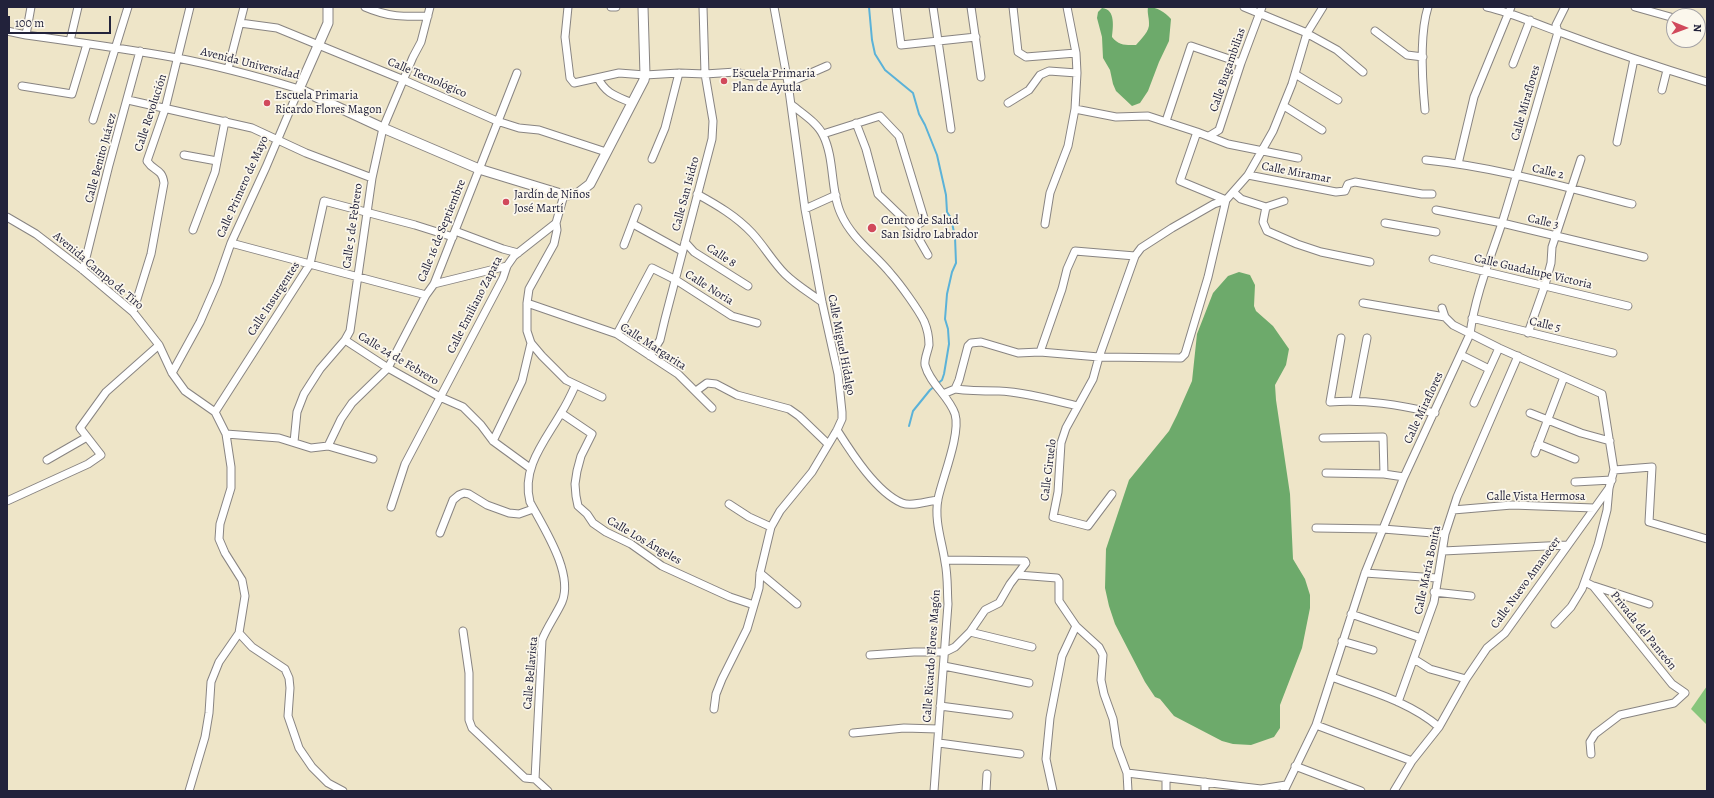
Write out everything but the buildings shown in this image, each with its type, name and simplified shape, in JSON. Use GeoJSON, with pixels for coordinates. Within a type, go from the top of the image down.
{"type":"FeatureCollection","features":[{"type":"Feature","properties":{"kind":"street"},"geometry":{"type":"LineString","coordinates":[[26,35],[31,7]]}},
{"type":"Feature","properties":{"kind":"street"},"geometry":{"type":"LineString","coordinates":[[70,41],[78,7]]}},
{"type":"Feature","properties":{"kind":"street"},"geometry":{"type":"LineString","coordinates":[[93,120],[128,7]]}},
{"type":"Feature","properties":{"kind":"street","name":"Calle Revolución"},"geometry":{"type":"LineString","coordinates":[[133,312],[151,254],[164,183],[163,175],[160,171],[150,165],[147,161],[165,109],[179,58],[190,7]]}},
{"type":"Feature","properties":{"kind":"street"},"geometry":{"type":"LineString","coordinates":[[228,69],[244,7]]}},
{"type":"Feature","properties":{"kind":"street","name":"Calle Primero de Mayo"},"geometry":{"type":"LineString","coordinates":[[172,373],[200,322],[217,283],[231,243],[319,45],[328,23],[328,7]]}},
{"type":"Feature","properties":{"kind":"street"},"geometry":{"type":"LineString","coordinates":[[365,7],[379,13],[392,16],[428,16]]}},
{"type":"Feature","properties":{"kind":"street","name":"Calle 5 de Febrero"},"geometry":{"type":"LineString","coordinates":[[294,442],[297,412],[304,394],[320,369],[345,340],[350,331],[366,212],[383,128],[413,57],[421,42],[430,7]]}},
{"type":"Feature","properties":{"kind":"street"},"geometry":{"type":"LineString","coordinates":[[568,7],[565,37],[570,78],[574,83],[619,74],[645,75],[679,72],[705,74],[736,72],[750,76],[770,77],[787,75]]}},
{"type":"Feature","properties":{"kind":"street"},"geometry":{"type":"LineString","coordinates":[[611,7],[616,7]]}},
{"type":"Feature","properties":{"kind":"street"},"geometry":{"type":"LineString","coordinates":[[602,397],[575,386],[562,376],[531,343],[527,331],[527,303],[532,282],[554,244],[557,230],[556,223],[564,195],[577,194],[590,184],[645,75],[644,7]]}},
{"type":"Feature","properties":{"kind":"street","name":"Calle San Isidro"},"geometry":{"type":"LineString","coordinates":[[650,356],[660,340],[712,139],[713,121],[705,74],[703,7]]}},
{"type":"Feature","properties":{"kind":"street","name":"Calle Miguel Hidalgo"},"geometry":{"type":"LineString","coordinates":[[714,709],[716,694],[720,684],[747,629],[759,588],[760,573],[771,527],[780,511],[812,472],[842,419],[838,374],[822,302],[805,209],[787,75],[774,7]]}},
{"type":"Feature","properties":{"kind":"street"},"geometry":{"type":"LineString","coordinates":[[896,7],[901,45],[976,37]]}},
{"type":"Feature","properties":{"kind":"street"},"geometry":{"type":"LineString","coordinates":[[933,7],[951,128]]}},
{"type":"Feature","properties":{"kind":"street"},"geometry":{"type":"LineString","coordinates":[[971,7],[982,77]]}},
{"type":"Feature","properties":{"kind":"street"},"geometry":{"type":"LineString","coordinates":[[1013,7],[1018,52],[1026,57],[1076,52]]}},
{"type":"Feature","properties":{"kind":"street"},"geometry":{"type":"LineString","coordinates":[[1045,224],[1050,193],[1068,146],[1075,109],[1077,73],[1076,52],[1067,7]]}},
{"type":"Feature","properties":{"kind":"street"},"geometry":{"type":"LineString","coordinates":[[1244,7],[1261,10],[1307,33],[1337,50],[1364,72]]}},
{"type":"Feature","properties":{"kind":"street"},"geometry":{"type":"LineString","coordinates":[[955,389],[959,380],[965,352],[968,346],[972,343],[981,342],[1018,353],[1040,352],[1099,357],[1181,358],[1185,354],[1208,277],[1226,200],[1248,175],[1273,131],[1284,106],[1307,33],[1323,7]]}},
{"type":"Feature","properties":{"kind":"street"},"geometry":{"type":"LineString","coordinates":[[1425,110],[1422,82],[1422,57],[1428,7]]}},
{"type":"Feature","properties":{"kind":"street"},"geometry":{"type":"LineString","coordinates":[[1487,7],[1510,10],[1558,32],[1634,59],[1707,82]]}},
{"type":"Feature","properties":{"kind":"street","name":"Calle Miraflores"},"geometry":{"type":"LineString","coordinates":[[1285,788],[1316,725],[1365,573],[1404,477],[1470,334],[1472,318],[1485,272],[1502,223],[1558,32],[1556,25],[1565,7]]}},
{"type":"Feature","properties":{"kind":"street"},"geometry":{"type":"LineString","coordinates":[[1635,7],[1666,16]]}},
{"type":"Feature","properties":{"kind":"street","name":"Calle Bugambilias"},"geometry":{"type":"LineString","coordinates":[[1209,136],[1218,130],[1261,10]]}},
{"type":"Feature","properties":{"kind":"street"},"geometry":{"type":"LineString","coordinates":[[1458,164],[1474,97],[1510,10]]}},
{"type":"Feature","properties":{"kind":"street"},"geometry":{"type":"LineString","coordinates":[[1513,64],[1530,20]]}},
{"type":"Feature","properties":{"kind":"street","name":"Calle Tecnológico"},"geometry":{"type":"LineString","coordinates":[[240,23],[276,28],[404,80],[497,121],[519,128],[539,130],[606,152]]}},
{"type":"Feature","properties":{"kind":"street","name":"Avenida Universidad"},"geometry":{"type":"LineString","coordinates":[[7,31],[179,58],[228,69],[299,89],[383,128],[479,169],[564,195]]}},
{"type":"Feature","properties":{"kind":"street"},"geometry":{"type":"LineString","coordinates":[[1375,31],[1407,54],[1422,57]]}},
{"type":"Feature","properties":{"kind":"street"},"geometry":{"type":"LineString","coordinates":[[22,86],[72,94],[87,44]]}},
{"type":"Feature","properties":{"kind":"street"},"geometry":{"type":"LineString","coordinates":[[1166,121],[1191,46],[1241,63]]}},
{"type":"Feature","properties":{"kind":"street","name":"Calle Benito Juárez"},"geometry":{"type":"LineString","coordinates":[[83,270],[109,165],[128,100],[140,51]]}},
{"type":"Feature","properties":{"kind":"street"},"geometry":{"type":"LineString","coordinates":[[1617,142],[1634,59]]}},
{"type":"Feature","properties":{"kind":"street"},"geometry":{"type":"LineString","coordinates":[[788,83],[827,66]]}},
{"type":"Feature","properties":{"kind":"street"},"geometry":{"type":"LineString","coordinates":[[1662,90],[1667,70]]}},
{"type":"Feature","properties":{"kind":"street"},"geometry":{"type":"LineString","coordinates":[[1008,103],[1029,90],[1040,75],[1049,71],[1077,73]]}},
{"type":"Feature","properties":{"kind":"street"},"geometry":{"type":"LineString","coordinates":[[652,159],[665,128],[679,72]]}},
{"type":"Feature","properties":{"kind":"street","name":"Calle 16 de Septiembre"},"geometry":{"type":"LineString","coordinates":[[328,446],[341,419],[352,403],[388,368],[426,295],[434,284],[516,73]]}},
{"type":"Feature","properties":{"kind":"street"},"geometry":{"type":"LineString","coordinates":[[1295,74],[1338,100]]}},
{"type":"Feature","properties":{"kind":"street"},"geometry":{"type":"LineString","coordinates":[[598,78],[603,88],[632,103]]}},
{"type":"Feature","properties":{"kind":"street"},"geometry":{"type":"LineString","coordinates":[[128,100],[165,109],[225,120],[252,128],[306,153],[372,178]]}},
{"type":"Feature","properties":{"kind":"street"},"geometry":{"type":"LineString","coordinates":[[791,104],[817,126],[823,134],[880,116],[899,136],[924,218],[921,223],[912,227]]}},
{"type":"Feature","properties":{"kind":"street"},"geometry":{"type":"LineString","coordinates":[[1284,106],[1322,130]]}},
{"type":"Feature","properties":{"kind":"street"},"geometry":{"type":"LineString","coordinates":[[1075,109],[1116,116],[1148,116],[1209,136],[1228,144],[1298,158]]}},
{"type":"Feature","properties":{"kind":"street"},"geometry":{"type":"LineString","coordinates":[[193,230],[215,172],[225,120]]}},
{"type":"Feature","properties":{"kind":"street"},"geometry":{"type":"LineString","coordinates":[[856,123],[866,149],[878,194],[912,227],[928,255]]}},
{"type":"Feature","properties":{"kind":"street"},"geometry":{"type":"LineString","coordinates":[[1218,130],[1228,144]]}},
{"type":"Feature","properties":{"kind":"street"},"geometry":{"type":"LineString","coordinates":[[1197,132],[1180,181],[1226,200]]}},
{"type":"Feature","properties":{"kind":"street","name":"Calle Ricardo Flores Magón"},"geometry":{"type":"LineString","coordinates":[[823,134],[827,146],[841,214],[853,234],[892,274],[924,321],[929,344],[925,364],[929,374],[955,415],[956,426],[950,461],[938,500],[937,515],[939,535],[945,560],[948,604],[938,729],[939,743],[934,791]]}},
{"type":"Feature","properties":{"kind":"street"},"geometry":{"type":"LineString","coordinates":[[184,155],[217,161]]}},
{"type":"Feature","properties":{"kind":"street"},"geometry":{"type":"LineString","coordinates":[[1528,333],[1545,285],[1551,263],[1552,247],[1581,159]]}},
{"type":"Feature","properties":{"kind":"street","name":"Calle 2"},"geometry":{"type":"LineString","coordinates":[[1426,160],[1458,164],[1516,176],[1632,204]]}},
{"type":"Feature","properties":{"kind":"street","name":"Calle Miramar"},"geometry":{"type":"LineString","coordinates":[[1248,175],[1336,192],[1345,191],[1348,184],[1355,182],[1422,194],[1432,194]]}},
{"type":"Feature","properties":{"kind":"street"},"geometry":{"type":"LineString","coordinates":[[1233,192],[1241,199],[1266,207],[1284,201]]}},
{"type":"Feature","properties":{"kind":"street"},"geometry":{"type":"LineString","coordinates":[[697,194],[721,207],[735,217],[752,233],[785,275],[822,302]]}},
{"type":"Feature","properties":{"kind":"street"},"geometry":{"type":"LineString","coordinates":[[805,209],[836,195]]}},
{"type":"Feature","properties":{"kind":"street","name":"Calle Insurgentes"},"geometry":{"type":"LineString","coordinates":[[215,412],[310,264],[324,200],[454,234],[518,253]]}},
{"type":"Feature","properties":{"kind":"street"},"geometry":{"type":"LineString","coordinates":[[1040,352],[1062,289],[1067,269],[1075,251],[1135,256],[1141,248],[1172,228],[1214,204],[1226,200]]}},
{"type":"Feature","properties":{"kind":"street"},"geometry":{"type":"LineString","coordinates":[[1266,207],[1263,222],[1267,231],[1297,244],[1321,252],[1370,262]]}},
{"type":"Feature","properties":{"kind":"street"},"geometry":{"type":"LineString","coordinates":[[624,245],[638,208]]}},
{"type":"Feature","properties":{"kind":"street","name":"Calle 3"},"geometry":{"type":"LineString","coordinates":[[1436,210],[1502,223],[1644,257]]}},
{"type":"Feature","properties":{"kind":"street","name":"Avenida Campo de Tiro"},"geometry":{"type":"LineString","coordinates":[[7,217],[36,234],[83,270],[133,312],[158,345],[172,373],[186,391],[215,412],[226,434],[231,466],[231,488],[220,524],[219,539],[242,580],[245,596],[239,633],[219,662],[211,682],[209,713],[205,737],[189,791]]}},
{"type":"Feature","properties":{"kind":"street","name":"Calle Emiliano Zapata"},"geometry":{"type":"LineString","coordinates":[[391,507],[405,464],[503,278],[507,266],[514,256],[546,229],[556,223]]}},
{"type":"Feature","properties":{"kind":"street"},"geometry":{"type":"LineString","coordinates":[[1385,223],[1436,232]]}},
{"type":"Feature","properties":{"kind":"street"},"geometry":{"type":"LineString","coordinates":[[633,224],[682,251]]}},
{"type":"Feature","properties":{"kind":"street","name":"Calle 8"},"geometry":{"type":"LineString","coordinates":[[685,242],[694,252],[748,286]]}},
{"type":"Feature","properties":{"kind":"street"},"geometry":{"type":"LineString","coordinates":[[231,243],[426,295]]}},
{"type":"Feature","properties":{"kind":"street","name":"Calle Ciruelo"},"geometry":{"type":"LineString","coordinates":[[1112,494],[1088,526],[1053,517],[1058,492],[1061,443],[1066,428],[1093,379],[1099,357],[1135,256]]}},
{"type":"Feature","properties":{"kind":"street","name":"Calle Guadalupe Victoria"},"geometry":{"type":"LineString","coordinates":[[1433,259],[1628,306]]}},
{"type":"Feature","properties":{"kind":"street"},"geometry":{"type":"LineString","coordinates":[[434,284],[507,266]]}},
{"type":"Feature","properties":{"kind":"street","name":"Calle Noria"},"geometry":{"type":"LineString","coordinates":[[617,334],[652,268],[676,280],[732,316],[757,323]]}},
{"type":"Feature","properties":{"kind":"street","name":"Calle Margarita"},"geometry":{"type":"LineString","coordinates":[[527,303],[617,334],[678,374],[712,408]]}},
{"type":"Feature","properties":{"kind":"street"},"geometry":{"type":"LineString","coordinates":[[1363,303],[1445,317]]}},
{"type":"Feature","properties":{"kind":"street"},"geometry":{"type":"LineString","coordinates":[[1442,308],[1445,317],[1452,325],[1499,348],[1602,394],[1614,470],[1609,488],[1607,510],[1598,544],[1585,582],[1571,607],[1555,624]]}},
{"type":"Feature","properties":{"kind":"street","name":"Calle 5"},"geometry":{"type":"LineString","coordinates":[[1472,318],[1613,353]]}},
{"type":"Feature","properties":{"kind":"street"},"geometry":{"type":"LineString","coordinates":[[1341,338],[1330,402],[1355,400],[1404,406],[1434,413]]}},
{"type":"Feature","properties":{"kind":"street"},"geometry":{"type":"LineString","coordinates":[[1355,400],[1367,338]]}},
{"type":"Feature","properties":{"kind":"street","name":"Calle 24 de Febrero"},"geometry":{"type":"LineString","coordinates":[[345,340],[388,368],[440,397]]}},
{"type":"Feature","properties":{"kind":"street"},"geometry":{"type":"LineString","coordinates":[[493,441],[522,381],[531,343]]}},
{"type":"Feature","properties":{"kind":"street"},"geometry":{"type":"LineString","coordinates":[[7,501],[88,464],[101,455],[80,428],[106,392],[158,345]]}},
{"type":"Feature","properties":{"kind":"street"},"geometry":{"type":"LineString","coordinates":[[1474,403],[1499,348]]}},
{"type":"Feature","properties":{"kind":"street"},"geometry":{"type":"LineString","coordinates":[[1461,355],[1489,369]]}},
{"type":"Feature","properties":{"kind":"street","name":"Calle María Bonita"},"geometry":{"type":"LineString","coordinates":[[1398,702],[1434,602],[1434,592],[1443,551],[1445,534],[1462,483],[1518,356]]}},
{"type":"Feature","properties":{"kind":"street"},"geometry":{"type":"LineString","coordinates":[[1535,454],[1564,377]]}},
{"type":"Feature","properties":{"kind":"street"},"geometry":{"type":"LineString","coordinates":[[696,391],[707,383],[716,384],[737,395],[789,410],[799,416],[828,444]]}},
{"type":"Feature","properties":{"kind":"street","name":"Calle Bellavista"},"geometry":{"type":"LineString","coordinates":[[535,779],[542,640],[562,602],[565,582],[560,560],[534,509],[527,491],[527,482],[530,468],[546,435],[561,413],[575,386]]}},
{"type":"Feature","properties":{"kind":"street"},"geometry":{"type":"LineString","coordinates":[[943,394],[955,389],[975,392],[999,391],[1027,395],[1078,406]]}},
{"type":"Feature","properties":{"kind":"street"},"geometry":{"type":"LineString","coordinates":[[440,397],[463,407],[481,425],[493,441],[530,468]]}},
{"type":"Feature","properties":{"kind":"street","name":"Calle Los Ángeles"},"geometry":{"type":"LineString","coordinates":[[561,413],[592,434],[581,456],[575,484],[578,506],[587,514],[593,523],[606,532],[631,544],[662,566],[730,597],[754,605]]}},
{"type":"Feature","properties":{"kind":"street"},"geometry":{"type":"LineString","coordinates":[[1530,413],[1582,433],[1610,441]]}},
{"type":"Feature","properties":{"kind":"street"},"geometry":{"type":"LineString","coordinates":[[837,430],[856,461],[887,493],[902,503],[912,504],[938,500]]}},
{"type":"Feature","properties":{"kind":"street"},"geometry":{"type":"LineString","coordinates":[[226,434],[280,438],[311,448],[328,446],[374,459]]}},
{"type":"Feature","properties":{"kind":"street"},"geometry":{"type":"LineString","coordinates":[[47,460],[87,437]]}},
{"type":"Feature","properties":{"kind":"street"},"geometry":{"type":"LineString","coordinates":[[1323,438],[1384,437],[1384,474]]}},
{"type":"Feature","properties":{"kind":"street"},"geometry":{"type":"LineString","coordinates":[[1538,444],[1575,459]]}},
{"type":"Feature","properties":{"kind":"street"},"geometry":{"type":"LineString","coordinates":[[1614,470],[1652,467],[1649,522],[1707,539]]}},
{"type":"Feature","properties":{"kind":"street"},"geometry":{"type":"LineString","coordinates":[[1326,473],[1384,474],[1404,477]]}},
{"type":"Feature","properties":{"kind":"street"},"geometry":{"type":"LineString","coordinates":[[1575,482],[1612,480]]}},
{"type":"Feature","properties":{"kind":"street","name":"Calle Nuevo Amanecer"},"geometry":{"type":"LineString","coordinates":[[1394,791],[1412,761],[1439,727],[1466,679],[1488,648],[1505,633],[1609,488]]}},
{"type":"Feature","properties":{"kind":"street"},"geometry":{"type":"LineString","coordinates":[[440,533],[453,500],[464,493],[469,494],[487,505],[509,513],[519,514],[534,509]]}},
{"type":"Feature","properties":{"kind":"street"},"geometry":{"type":"LineString","coordinates":[[729,504],[750,518],[771,527]]}},
{"type":"Feature","properties":{"kind":"street","name":"Calle Vista Hermosa"},"geometry":{"type":"LineString","coordinates":[[1454,510],[1512,505],[1594,508]]}},
{"type":"Feature","properties":{"kind":"street"},"geometry":{"type":"LineString","coordinates":[[1316,528],[1383,529],[1445,534]]}},
{"type":"Feature","properties":{"kind":"street"},"geometry":{"type":"LineString","coordinates":[[1443,551],[1568,545]]}},
{"type":"Feature","properties":{"kind":"street"},"geometry":{"type":"LineString","coordinates":[[870,655],[914,652],[945,652],[955,647],[970,632],[985,610],[999,603],[1010,584],[1026,563],[1026,561],[945,560]]}},
{"type":"Feature","properties":{"kind":"street"},"geometry":{"type":"LineString","coordinates":[[760,573],[797,604]]}},
{"type":"Feature","properties":{"kind":"street"},"geometry":{"type":"LineString","coordinates":[[1365,573],[1437,578]]}},
{"type":"Feature","properties":{"kind":"street"},"geometry":{"type":"LineString","coordinates":[[1018,575],[1057,578],[1059,581],[1059,601],[1076,626],[1099,646],[1103,655],[1101,680],[1104,694],[1113,718],[1117,746],[1127,773],[1128,791]]}},
{"type":"Feature","properties":{"kind":"street","name":"Privada del Panteón"},"geometry":{"type":"LineString","coordinates":[[1585,582],[1593,586],[1672,684],[1685,693],[1674,702],[1620,715],[1595,734],[1590,742],[1591,754]]}},
{"type":"Feature","properties":{"kind":"street"},"geometry":{"type":"LineString","coordinates":[[1593,586],[1649,604]]}},
{"type":"Feature","properties":{"kind":"street"},"geometry":{"type":"LineString","coordinates":[[1434,592],[1471,596]]}},
{"type":"Feature","properties":{"kind":"street"},"geometry":{"type":"LineString","coordinates":[[1351,614],[1421,638]]}},
{"type":"Feature","properties":{"kind":"street"},"geometry":{"type":"LineString","coordinates":[[1053,791],[1046,759],[1050,718],[1062,656],[1076,626]]}},
{"type":"Feature","properties":{"kind":"street"},"geometry":{"type":"LineString","coordinates":[[463,631],[468,673],[469,720],[472,728],[525,778],[535,779],[548,791]]}},
{"type":"Feature","properties":{"kind":"street"},"geometry":{"type":"LineString","coordinates":[[970,632],[1032,646]]}},
{"type":"Feature","properties":{"kind":"street"},"geometry":{"type":"LineString","coordinates":[[239,633],[252,647],[285,668],[289,678],[290,688],[288,716],[299,748],[312,767],[328,783],[343,791]]}},
{"type":"Feature","properties":{"kind":"street"},"geometry":{"type":"LineString","coordinates":[[1342,641],[1373,650]]}},
{"type":"Feature","properties":{"kind":"street"},"geometry":{"type":"LineString","coordinates":[[1414,659],[1430,669],[1466,679]]}},
{"type":"Feature","properties":{"kind":"street"},"geometry":{"type":"LineString","coordinates":[[944,666],[1028,683]]}},
{"type":"Feature","properties":{"kind":"street"},"geometry":{"type":"LineString","coordinates":[[1332,678],[1398,702],[1430,719],[1439,727]]}},
{"type":"Feature","properties":{"kind":"street"},"geometry":{"type":"LineString","coordinates":[[940,706],[1010,715]]}},
{"type":"Feature","properties":{"kind":"street"},"geometry":{"type":"LineString","coordinates":[[1316,725],[1412,761]]}},
{"type":"Feature","properties":{"kind":"street"},"geometry":{"type":"LineString","coordinates":[[853,733],[904,728],[938,729]]}},
{"type":"Feature","properties":{"kind":"street"},"geometry":{"type":"LineString","coordinates":[[939,743],[1020,754]]}},
{"type":"Feature","properties":{"kind":"street"},"geometry":{"type":"LineString","coordinates":[[1295,766],[1361,791]]}},
{"type":"Feature","properties":{"kind":"street"},"geometry":{"type":"LineString","coordinates":[[1127,773],[1205,782],[1238,789],[1285,788]]}},
{"type":"Feature","properties":{"kind":"street"},"geometry":{"type":"LineString","coordinates":[[986,791],[987,774]]}},
{"type":"Feature","properties":{"kind":"street"},"geometry":{"type":"LineString","coordinates":[[1166,778],[1166,791]]}},
{"type":"Feature","properties":{"kind":"street"},"geometry":{"type":"LineString","coordinates":[[1205,782],[1205,791]]}},
{"type":"Feature","properties":{"kind":"green space"},"geometry":{"type":"Polygon","coordinates":[[[1148,7],[1161,10],[1171,19],[1169,41],[1148,91],[1140,103],[1132,106],[1116,91],[1113,84],[1110,70],[1103,58],[1102,37],[1097,18],[1098,12],[1102,8],[1106,9],[1112,15],[1112,37],[1117,42],[1126,45],[1136,45],[1145,35],[1149,26],[1148,7]]]}},
{"type":"Feature","properties":{"kind":"green space"},"geometry":{"type":"Polygon","coordinates":[[[1239,272],[1250,275],[1255,285],[1254,306],[1256,311],[1273,326],[1289,349],[1286,365],[1275,385],[1276,400],[1290,494],[1293,559],[1305,579],[1310,595],[1310,608],[1302,648],[1280,705],[1280,728],[1274,737],[1251,745],[1233,744],[1222,741],[1174,716],[1160,699],[1155,697],[1145,682],[1115,624],[1105,588],[1106,549],[1129,480],[1169,431],[1177,415],[1192,381],[1197,334],[1213,293],[1228,276],[1239,272]]]}},
{"type":"Feature","properties":{"kind":"green space"},"geometry":{"type":"Polygon","coordinates":[[[1707,686],[1707,725],[1691,709],[1707,686]]]}},
{"type":"Feature","properties":{"kind":"waterway"},"geometry":{"type":"LineString","coordinates":[[869,7],[872,40],[875,54],[885,70],[913,93],[919,114],[937,155],[946,195],[947,212],[951,218],[955,237],[956,263],[952,272],[947,294],[945,319],[948,329],[949,344],[944,374],[942,380],[930,390],[913,411],[909,426]]}},
{"type":"Feature","properties":{"kind":"place","name":"Escuela Primaria Plan de Ayutla"},"geometry":{"type":"Point","coordinates":[724,81]}},
{"type":"Feature","properties":{"kind":"place","name":"Escuela Primaria Ricardo Flores Magon"},"geometry":{"type":"Point","coordinates":[267,103]}},
{"type":"Feature","properties":{"kind":"place","name":"Jardín de Niños José Martí"},"geometry":{"type":"Point","coordinates":[506,202]}},
{"type":"Feature","properties":{"kind":"place","name":"Centro de Salud San Isidro Labrador"},"geometry":{"type":"Point","coordinates":[872,228]}}]}
